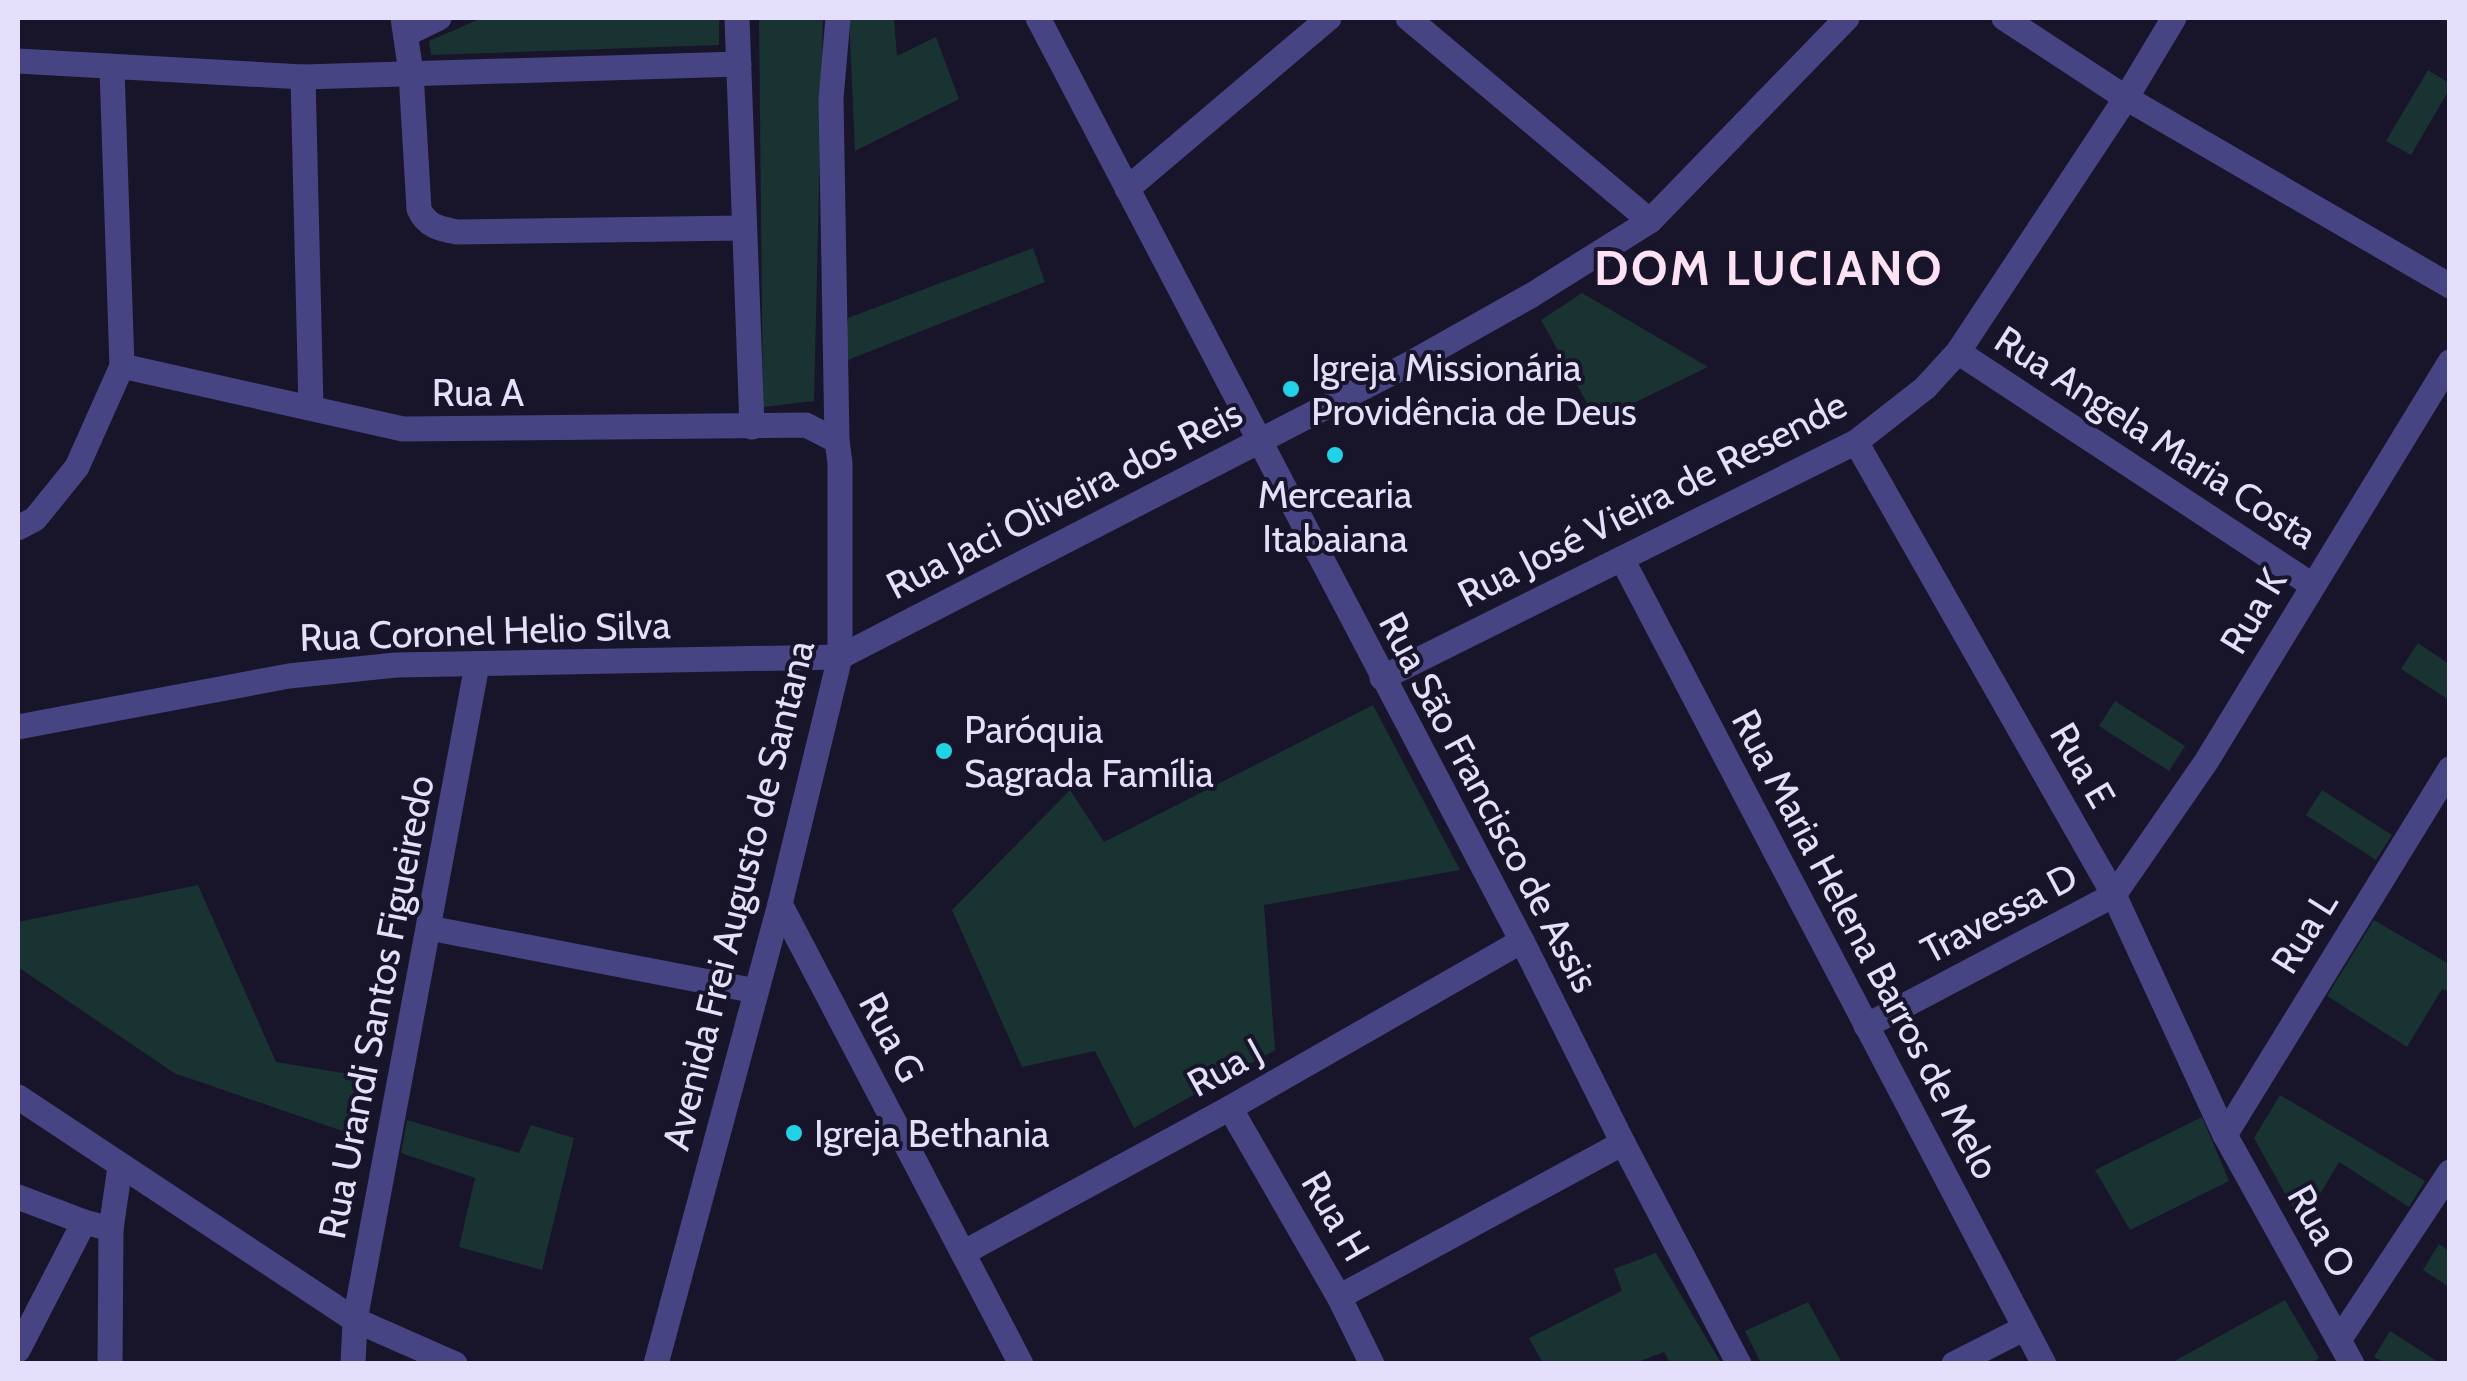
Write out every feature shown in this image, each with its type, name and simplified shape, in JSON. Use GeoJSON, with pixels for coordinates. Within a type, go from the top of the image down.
{"type":"FeatureCollection","features":[{"type":"Feature","properties":{"kind":"street"},"geometry":{"type":"LineString","coordinates":[[438,18],[405,26],[412,73],[419,209],[434,226],[457,232],[743,228]]}},
{"type":"Feature","properties":{"kind":"street"},"geometry":{"type":"LineString","coordinates":[[737,18],[752,427]]}},
{"type":"Feature","properties":{"kind":"street","name":"Avenida Frei Augusto de Santana"},"geometry":{"type":"LineString","coordinates":[[656,1364],[780,904],[840,657],[840,463],[831,99],[838,18]]}},
{"type":"Feature","properties":{"kind":"street","name":"Rua São Francisco de Assis"},"geometry":{"type":"LineString","coordinates":[[1038,18],[1739,1364]]}},
{"type":"Feature","properties":{"kind":"street"},"geometry":{"type":"LineString","coordinates":[[1128,189],[1329,18]]}},
{"type":"Feature","properties":{"kind":"street"},"geometry":{"type":"LineString","coordinates":[[1408,18],[1650,221]]}},
{"type":"Feature","properties":{"kind":"street","name":"Rua Jaci Oliveira dos Reis"},"geometry":{"type":"LineString","coordinates":[[840,657],[1413,362],[1532,295],[1650,221],[1846,18]]}},
{"type":"Feature","properties":{"kind":"street"},"geometry":{"type":"LineString","coordinates":[[2004,18],[2126,98],[2450,286]]}},
{"type":"Feature","properties":{"kind":"street","name":"Rua José Vieira de Resende"},"geometry":{"type":"LineString","coordinates":[[1382,678],[1856,442],[1924,388],[1958,352],[2126,98],[2174,18]]}},
{"type":"Feature","properties":{"kind":"street"},"geometry":{"type":"LineString","coordinates":[[18,61],[303,77],[738,64]]}},
{"type":"Feature","properties":{"kind":"street"},"geometry":{"type":"LineString","coordinates":[[18,528],[35,519],[77,467],[122,366],[112,69]]}},
{"type":"Feature","properties":{"kind":"street"},"geometry":{"type":"LineString","coordinates":[[303,77],[311,408]]}},
{"type":"Feature","properties":{"kind":"street","name":"Rua Angela Maria Costa"},"geometry":{"type":"LineString","coordinates":[[1958,352],[2312,584]]}},
{"type":"Feature","properties":{"kind":"street","name":"Rua K"},"geometry":{"type":"LineString","coordinates":[[2114,895],[2172,816],[2450,362]]}},
{"type":"Feature","properties":{"kind":"street","name":"Rua A"},"geometry":{"type":"LineString","coordinates":[[122,366],[403,429],[806,425],[837,441]]}},
{"type":"Feature","properties":{"kind":"street","name":"Rua E"},"geometry":{"type":"LineString","coordinates":[[1856,442],[2114,895],[2225,1135]]}},
{"type":"Feature","properties":{"kind":"street","name":"Rua Maria Helena Barros de Melo"},"geometry":{"type":"LineString","coordinates":[[1622,559],[2044,1364]]}},
{"type":"Feature","properties":{"kind":"street","name":"Rua Coronel Helio Silva"},"geometry":{"type":"LineString","coordinates":[[18,727],[290,676],[396,665],[840,657]]}},
{"type":"Feature","properties":{"kind":"street","name":"Rua Urandi Santos Figueiredo"},"geometry":{"type":"LineString","coordinates":[[353,1364],[355,1320],[478,665]]}},
{"type":"Feature","properties":{"kind":"street","name":"Rua L"},"geometry":{"type":"LineString","coordinates":[[2225,1135],[2450,769]]}},
{"type":"Feature","properties":{"kind":"street","name":"Travessa D"},"geometry":{"type":"LineString","coordinates":[[1866,1026],[2114,895]]}},
{"type":"Feature","properties":{"kind":"street","name":"Rua G"},"geometry":{"type":"LineString","coordinates":[[780,904],[1021,1364]]}},
{"type":"Feature","properties":{"kind":"street"},"geometry":{"type":"LineString","coordinates":[[429,928],[756,991]]}},
{"type":"Feature","properties":{"kind":"street","name":"Rua J"},"geometry":{"type":"LineString","coordinates":[[963,1254],[1230,1108],[1522,941]]}},
{"type":"Feature","properties":{"kind":"street"},"geometry":{"type":"LineString","coordinates":[[18,1097],[355,1320],[454,1364]]}},
{"type":"Feature","properties":{"kind":"street","name":"Rua H"},"geometry":{"type":"LineString","coordinates":[[1230,1108],[1339,1297],[1372,1364]]}},
{"type":"Feature","properties":{"kind":"street","name":"Rua O"},"geometry":{"type":"LineString","coordinates":[[2225,1135],[2352,1364]]}},
{"type":"Feature","properties":{"kind":"street"},"geometry":{"type":"LineString","coordinates":[[1339,1297],[1623,1143]]}},
{"type":"Feature","properties":{"kind":"street"},"geometry":{"type":"LineString","coordinates":[[110,1364],[111,1229],[120,1166]]}},
{"type":"Feature","properties":{"kind":"street"},"geometry":{"type":"LineString","coordinates":[[2340,1340],[2450,1172]]}},
{"type":"Feature","properties":{"kind":"street"},"geometry":{"type":"LineString","coordinates":[[18,1197],[111,1229]]}},
{"type":"Feature","properties":{"kind":"street"},"geometry":{"type":"LineString","coordinates":[[18,1350],[84,1222]]}},
{"type":"Feature","properties":{"kind":"street"},"geometry":{"type":"LineString","coordinates":[[1954,1364],[2025,1328]]}},
{"type":"Feature","properties":{"kind":"green space"},"geometry":{"type":"Polygon","coordinates":[[[482,18],[719,18],[719,45],[431,55],[429,41],[482,18]]]}},
{"type":"Feature","properties":{"kind":"green space"},"geometry":{"type":"Polygon","coordinates":[[[759,18],[823,18],[814,401],[763,407],[759,18]]]}},
{"type":"Feature","properties":{"kind":"green space"},"geometry":{"type":"Polygon","coordinates":[[[849,18],[894,18],[897,56],[936,37],[959,99],[855,151],[849,18]]]}},
{"type":"Feature","properties":{"kind":"green space"},"geometry":{"type":"Polygon","coordinates":[[[2428,70],[2449,83],[2449,90],[2411,155],[2386,141],[2428,70]]]}},
{"type":"Feature","properties":{"kind":"green space"},"geometry":{"type":"Polygon","coordinates":[[[1033,248],[1045,282],[843,362],[848,318],[1033,248]]]}},
{"type":"Feature","properties":{"kind":"green space"},"geometry":{"type":"Polygon","coordinates":[[[1582,293],[1708,367],[1597,421],[1541,320],[1582,293]]]}},
{"type":"Feature","properties":{"kind":"green space"},"geometry":{"type":"Polygon","coordinates":[[[2418,643],[2449,664],[2449,700],[2401,669],[2418,643]]]}},
{"type":"Feature","properties":{"kind":"green space"},"geometry":{"type":"Polygon","coordinates":[[[2115,701],[2185,746],[2169,771],[2099,726],[2115,701]]]}},
{"type":"Feature","properties":{"kind":"green space"},"geometry":{"type":"Polygon","coordinates":[[[1373,705],[1460,870],[1264,905],[1275,1050],[1134,1128],[1095,1051],[1022,1067],[952,910],[1070,790],[1104,842],[1373,705]]]}},
{"type":"Feature","properties":{"kind":"green space"},"geometry":{"type":"Polygon","coordinates":[[[2322,790],[2392,835],[2376,860],[2306,815],[2322,790]]]}},
{"type":"Feature","properties":{"kind":"green space"},"geometry":{"type":"Polygon","coordinates":[[[198,885],[276,1062],[361,1076],[354,1135],[174,1073],[18,967],[18,922],[198,885]]]}},
{"type":"Feature","properties":{"kind":"green space"},"geometry":{"type":"Polygon","coordinates":[[[2374,920],[2449,964],[2449,992],[2442,989],[2407,1047],[2327,996],[2374,920]]]}},
{"type":"Feature","properties":{"kind":"green space"},"geometry":{"type":"Polygon","coordinates":[[[2280,1095],[2425,1181],[2409,1207],[2339,1162],[2302,1224],[2254,1138],[2280,1095]]]}},
{"type":"Feature","properties":{"kind":"green space"},"geometry":{"type":"Polygon","coordinates":[[[2202,1117],[2229,1181],[2130,1230],[2095,1170],[2202,1117]]]}},
{"type":"Feature","properties":{"kind":"green space"},"geometry":{"type":"Polygon","coordinates":[[[407,1120],[519,1153],[531,1125],[574,1138],[542,1270],[459,1247],[475,1178],[401,1153],[407,1120]]]}},
{"type":"Feature","properties":{"kind":"green space"},"geometry":{"type":"Polygon","coordinates":[[[2439,1244],[2449,1251],[2449,1287],[2423,1270],[2439,1244]]]}},
{"type":"Feature","properties":{"kind":"green space"},"geometry":{"type":"Polygon","coordinates":[[[1656,1253],[1721,1363],[1670,1363],[1664,1352],[1635,1363],[1543,1363],[1529,1338],[1622,1291],[1614,1269],[1656,1253]]]}},
{"type":"Feature","properties":{"kind":"green space"},"geometry":{"type":"Polygon","coordinates":[[[2285,1300],[2319,1358],[2310,1364],[2171,1363],[2285,1300]]]}},
{"type":"Feature","properties":{"kind":"green space"},"geometry":{"type":"Polygon","coordinates":[[[1808,1302],[1842,1363],[1761,1363],[1745,1331],[1808,1302]]]}},
{"type":"Feature","properties":{"kind":"green space"},"geometry":{"type":"Polygon","coordinates":[[[2390,1331],[2440,1363],[2385,1363],[2374,1357],[2390,1331]]]}},
{"type":"Feature","properties":{"kind":"place","name":"Igreja Missionária Providência de Deus"},"geometry":{"type":"Point","coordinates":[1291,389]}},
{"type":"Feature","properties":{"kind":"place","name":"Mercearia Itabaiana"},"geometry":{"type":"Point","coordinates":[1335,455]}},
{"type":"Feature","properties":{"kind":"place","name":"Paróquia Sagrada Família"},"geometry":{"type":"Point","coordinates":[944,751]}},
{"type":"Feature","properties":{"kind":"place","name":"Igreja Bethania"},"geometry":{"type":"Point","coordinates":[794,1133]}},
{"type":"Feature","properties":{"kind":"district","name":"DOM LUCIANO"},"geometry":{"type":"Point","coordinates":[1769,268]}}]}
